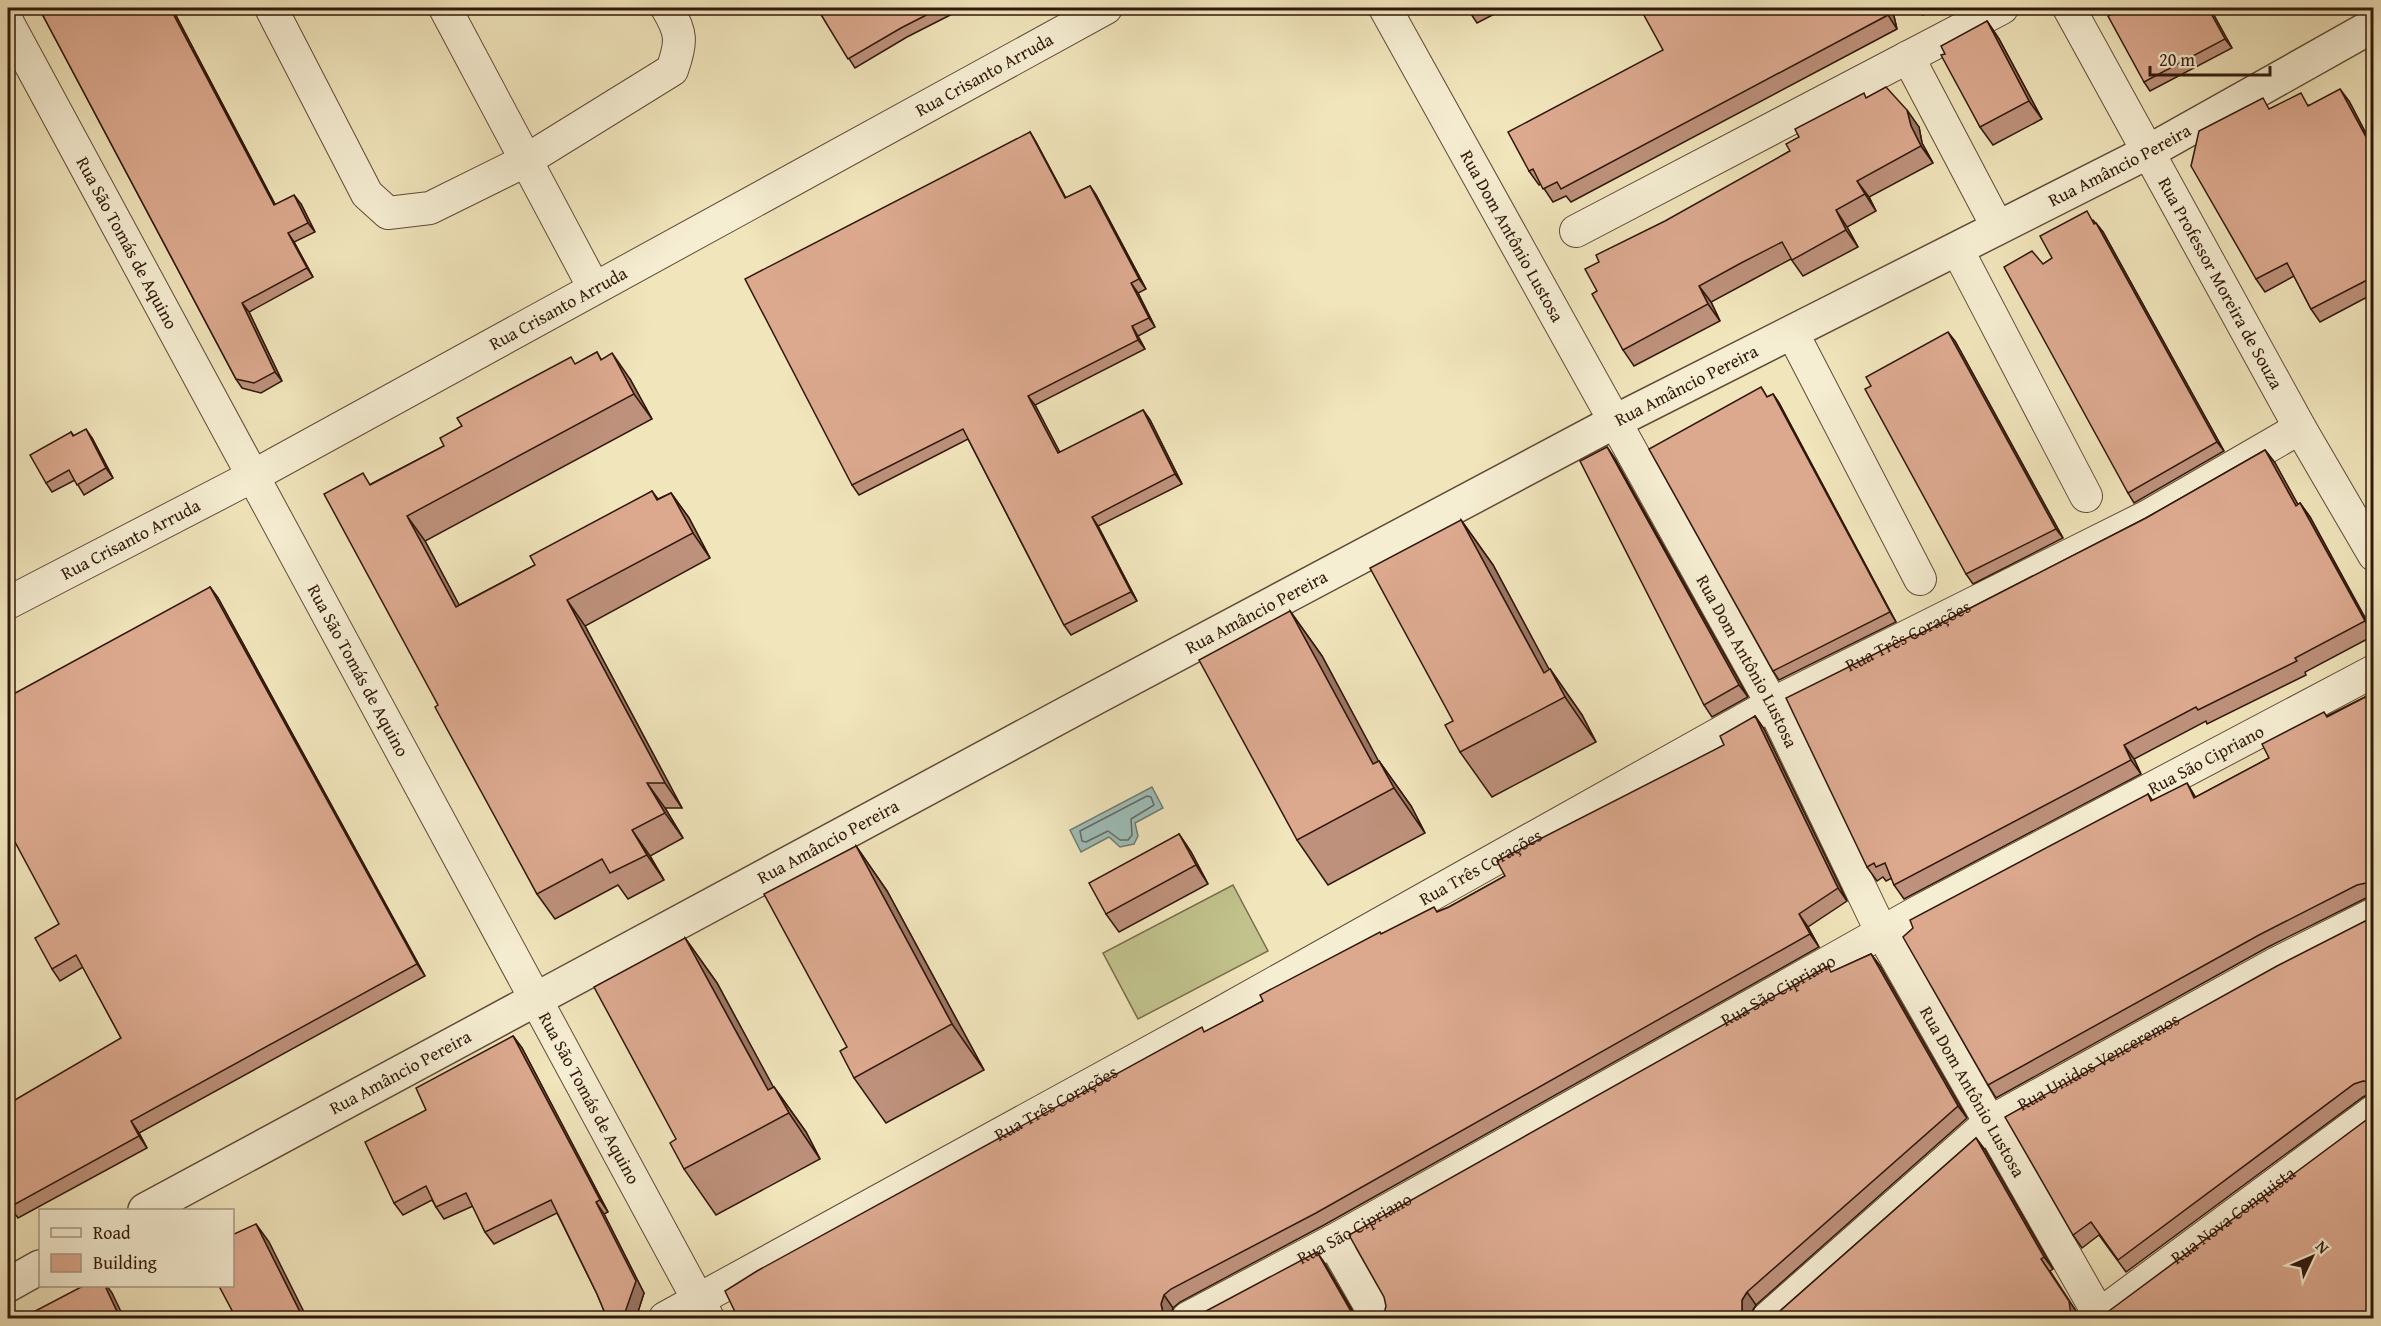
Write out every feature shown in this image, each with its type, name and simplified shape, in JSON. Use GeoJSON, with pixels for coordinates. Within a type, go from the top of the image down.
{"type":"FeatureCollection","features":[{"type":"Feature","properties":{"kind":"street"},"geometry":{"type":"LineString","coordinates":[[271,8],[367,194],[388,213],[430,208],[525,161],[672,70],[680,49],[679,28],[667,8]]}},
{"type":"Feature","properties":{"kind":"street"},"geometry":{"type":"LineString","coordinates":[[445,8],[594,288]]}},
{"type":"Feature","properties":{"kind":"street","name":"Rua Crisanto Arruda"},"geometry":{"type":"LineString","coordinates":[[8,603],[253,476],[1106,8]]}},
{"type":"Feature","properties":{"kind":"street","name":"Rua Dom Antônio Lustosa"},"geometry":{"type":"LineString","coordinates":[[1384,8],[1772,704],[1882,933],[2098,1317]]}},
{"type":"Feature","properties":{"kind":"street"},"geometry":{"type":"LineString","coordinates":[[1576,231],[2002,8]]}},
{"type":"Feature","properties":{"kind":"street","name":"Rua Professor Moreira de Souza"},"geometry":{"type":"LineString","coordinates":[[2069,8],[2300,428],[2373,555]]}},
{"type":"Feature","properties":{"kind":"street","name":"Rua São Tomás de Aquino"},"geometry":{"type":"LineString","coordinates":[[8,23],[703,1309]]}},
{"type":"Feature","properties":{"kind":"street","name":"Rua Amâncio Pereira"},"geometry":{"type":"LineString","coordinates":[[147,1209],[1616,421],[2148,152],[2373,25]]}},
{"type":"Feature","properties":{"kind":"street"},"geometry":{"type":"LineString","coordinates":[[1908,57],[1998,228]]}},
{"type":"Feature","properties":{"kind":"street"},"geometry":{"type":"LineString","coordinates":[[1958,249],[2086,496]]}},
{"type":"Feature","properties":{"kind":"street"},"geometry":{"type":"LineString","coordinates":[[1792,332],[1920,579]]}},
{"type":"Feature","properties":{"kind":"street","name":"Rua Três Corações"},"geometry":{"type":"LineString","coordinates":[[665,1318],[703,1309],[1217,1015],[1772,704],[2148,516],[2300,428]]}},
{"type":"Feature","properties":{"kind":"street","name":"Rua São Cipriano"},"geometry":{"type":"LineString","coordinates":[[1188,1318],[1333,1240],[1882,933],[2373,671]]}},
{"type":"Feature","properties":{"kind":"street","name":"Rua Unidos Venceremos"},"geometry":{"type":"LineString","coordinates":[[1768,1318],[1990,1122],[2277,963],[2373,914]]}},
{"type":"Feature","properties":{"kind":"street","name":"Rua Nova Conquista"},"geometry":{"type":"LineString","coordinates":[[2098,1317],[2373,1111]]}},
{"type":"Feature","properties":{"kind":"street"},"geometry":{"type":"LineString","coordinates":[[1333,1240],[1377,1318]]}},
{"type":"Feature","properties":{"kind":"street"},"geometry":{"type":"LineString","coordinates":[[8,1285],[39,1268]]}},
{"type":"Feature","properties":{"kind":"green space"},"geometry":{"type":"Polygon","coordinates":[[[1233,885],[1268,951],[1138,1019],[1103,953],[1233,885]]]}},
{"type":"Feature","properties":{"kind":"water"},"geometry":{"type":"Polygon","coordinates":[[[1152,787],[1163,808],[1135,823],[1138,836],[1134,844],[1120,847],[1109,837],[1081,852],[1070,830],[1152,787]]]}},
{"type":"Feature","properties":{"kind":"building"},"geometry":{"type":"Polygon","coordinates":[[[39,8],[170,8],[274,205],[294,195],[308,223],[288,233],[307,268],[242,303],[275,372],[254,383],[236,379],[39,8]]]}},
{"type":"Feature","properties":{"kind":"building"},"geometry":{"type":"Polygon","coordinates":[[[817,8],[940,8],[848,59],[817,8]]]}},
{"type":"Feature","properties":{"kind":"building"},"geometry":{"type":"Polygon","coordinates":[[[1640,8],[1886,8],[1888,15],[1561,189],[1557,182],[1543,189],[1533,169],[1529,171],[1508,132],[1663,50],[1640,8]]]}},
{"type":"Feature","properties":{"kind":"building"},"geometry":{"type":"Polygon","coordinates":[[[2124,8],[2208,8],[2225,39],[2144,82],[2108,16],[2124,8]]]}},
{"type":"Feature","properties":{"kind":"building"},"geometry":{"type":"Polygon","coordinates":[[[1987,21],[2029,101],[1980,127],[1941,55],[1945,54],[1941,46],[1987,21]]]}},
{"type":"Feature","properties":{"kind":"building"},"geometry":{"type":"Polygon","coordinates":[[[1886,87],[1907,110],[1911,126],[1921,146],[1857,181],[1865,194],[1836,210],[1846,230],[1792,260],[1782,242],[1741,263],[1699,286],[1708,304],[1623,350],[1592,294],[1597,291],[1585,269],[1599,262],[1596,255],[1665,221],[1790,151],[1786,144],[1799,137],[1795,129],[1864,93],[1866,98],[1886,87]]]}},
{"type":"Feature","properties":{"kind":"building"},"geometry":{"type":"Polygon","coordinates":[[[2340,89],[2373,150],[2373,277],[2311,309],[2287,263],[2256,279],[2191,166],[2199,131],[2263,98],[2269,109],[2301,93],[2308,106],[2340,89]]]}},
{"type":"Feature","properties":{"kind":"building"},"geometry":{"type":"Polygon","coordinates":[[[1030,132],[1065,198],[1090,186],[1139,279],[1131,283],[1149,318],[1132,326],[1138,340],[1028,396],[1058,453],[1143,410],[1175,474],[1092,517],[1131,592],[1064,625],[963,429],[852,485],[745,279],[1030,132]]]}},
{"type":"Feature","properties":{"kind":"building"},"geometry":{"type":"Polygon","coordinates":[[[2087,211],[2094,224],[2096,223],[2217,442],[2128,493],[2004,267],[2032,251],[2043,264],[2052,258],[2040,236],[2087,211]]]}},
{"type":"Feature","properties":{"kind":"building"},"geometry":{"type":"Polygon","coordinates":[[[1948,332],[2056,529],[1966,574],[1865,389],[1871,386],[1866,377],[1948,332]]]}},
{"type":"Feature","properties":{"kind":"building"},"geometry":{"type":"Polygon","coordinates":[[[597,352],[601,360],[612,353],[634,394],[407,516],[456,607],[535,565],[530,556],[652,491],[657,500],[671,493],[693,533],[567,600],[665,783],[647,783],[665,813],[632,830],[647,855],[610,873],[602,859],[537,894],[435,707],[438,705],[324,494],[363,473],[370,485],[444,446],[440,438],[462,426],[457,418],[571,357],[575,364],[597,352]]]}},
{"type":"Feature","properties":{"kind":"building"},"geometry":{"type":"Polygon","coordinates":[[[1761,387],[1767,397],[1773,394],[1890,612],[1773,671],[1649,449],[1761,387]]]}},
{"type":"Feature","properties":{"kind":"building"},"geometry":{"type":"Polygon","coordinates":[[[86,429],[106,468],[77,485],[69,470],[46,483],[30,455],[71,432],[73,436],[86,429]]]}},
{"type":"Feature","properties":{"kind":"building"},"geometry":{"type":"Polygon","coordinates":[[[1607,447],[1739,685],[1704,705],[1580,461],[1607,447]]]}},
{"type":"Feature","properties":{"kind":"building"},"geometry":{"type":"Polygon","coordinates":[[[2265,450],[2296,506],[2300,503],[2365,621],[2295,658],[2297,661],[2198,710],[2196,707],[2124,745],[2131,760],[1894,885],[1885,863],[1876,867],[1874,863],[1867,867],[1786,698],[1915,634],[1916,636],[2146,518],[2265,450]]]}},
{"type":"Feature","properties":{"kind":"building"},"geometry":{"type":"Polygon","coordinates":[[[1461,520],[1544,673],[1550,669],[1565,697],[1460,752],[1445,725],[1453,721],[1370,568],[1461,520]]]}},
{"type":"Feature","properties":{"kind":"building"},"geometry":{"type":"Polygon","coordinates":[[[210,587],[417,964],[131,1121],[139,1136],[10,1207],[8,1203],[8,1104],[121,1038],[76,955],[52,969],[35,938],[59,924],[8,829],[8,697],[210,587]]]}},
{"type":"Feature","properties":{"kind":"building"},"geometry":{"type":"Polygon","coordinates":[[[1290,611],[1373,764],[1379,761],[1394,788],[1297,840],[1199,660],[1290,611]]]}},
{"type":"Feature","properties":{"kind":"building"},"geometry":{"type":"Polygon","coordinates":[[[2373,693],[2373,886],[2366,883],[2357,885],[2259,935],[1988,1085],[1903,937],[1913,928],[1910,920],[2148,794],[2151,801],[2187,783],[2194,798],[2269,758],[2262,744],[2324,712],[2327,717],[2373,693]]]}},
{"type":"Feature","properties":{"kind":"building"},"geometry":{"type":"Polygon","coordinates":[[[1755,716],[1838,888],[1799,914],[1810,934],[1316,1213],[1171,1289],[1164,1295],[1161,1304],[1163,1313],[1168,1318],[738,1318],[725,1291],[757,1271],[1202,1027],[1204,1032],[1263,1001],[1260,995],[1380,932],[1381,934],[1434,907],[1437,912],[1449,907],[1505,876],[1497,861],[1724,745],[1720,736],[1755,716]]]}},
{"type":"Feature","properties":{"kind":"building"},"geometry":{"type":"Polygon","coordinates":[[[1179,834],[1196,865],[1106,914],[1089,883],[1179,834]]]}},
{"type":"Feature","properties":{"kind":"building"},"geometry":{"type":"Polygon","coordinates":[[[856,846],[952,1024],[854,1078],[840,1051],[847,1047],[764,894],[856,846]]]}},
{"type":"Feature","properties":{"kind":"building"},"geometry":{"type":"Polygon","coordinates":[[[2373,917],[2373,1083],[2363,1081],[2354,1084],[2118,1260],[2091,1222],[2073,1235],[2005,1117],[2277,966],[2373,917]]]}},
{"type":"Feature","properties":{"kind":"building"},"geometry":{"type":"Polygon","coordinates":[[[685,938],[768,1090],[774,1087],[789,1113],[684,1169],[670,1143],[676,1139],[594,987],[685,938]]]}},
{"type":"Feature","properties":{"kind":"building"},"geometry":{"type":"Polygon","coordinates":[[[1871,954],[1958,1106],[1747,1292],[1742,1300],[1742,1310],[1748,1318],[1379,1318],[1384,1314],[1386,1306],[1384,1297],[1349,1235],[1828,966],[1831,972],[1871,954]]]}},
{"type":"Feature","properties":{"kind":"building"},"geometry":{"type":"Polygon","coordinates":[[[513,1036],[600,1200],[596,1202],[636,1281],[623,1318],[607,1318],[551,1200],[485,1232],[466,1193],[436,1207],[426,1186],[394,1203],[365,1142],[426,1110],[416,1088],[513,1036]]]}},
{"type":"Feature","properties":{"kind":"building"},"geometry":{"type":"Polygon","coordinates":[[[2373,1115],[2373,1318],[2103,1318],[2109,1311],[2373,1115]]]}},
{"type":"Feature","properties":{"kind":"building"},"geometry":{"type":"Polygon","coordinates":[[[1976,1138],[2044,1257],[2041,1259],[2069,1301],[2071,1316],[2075,1318],[1772,1318],[1976,1138]]]}},
{"type":"Feature","properties":{"kind":"building"},"geometry":{"type":"Polygon","coordinates":[[[256,1224],[303,1318],[236,1318],[220,1287],[234,1287],[234,1234],[256,1224]]]}},
{"type":"Feature","properties":{"kind":"building"},"geometry":{"type":"Polygon","coordinates":[[[1317,1252],[1353,1315],[1357,1318],[1193,1318],[1317,1252]]]}},
{"type":"Feature","properties":{"kind":"building"},"geometry":{"type":"Polygon","coordinates":[[[81,1287],[105,1287],[120,1318],[22,1318],[81,1287]]]}}]}
